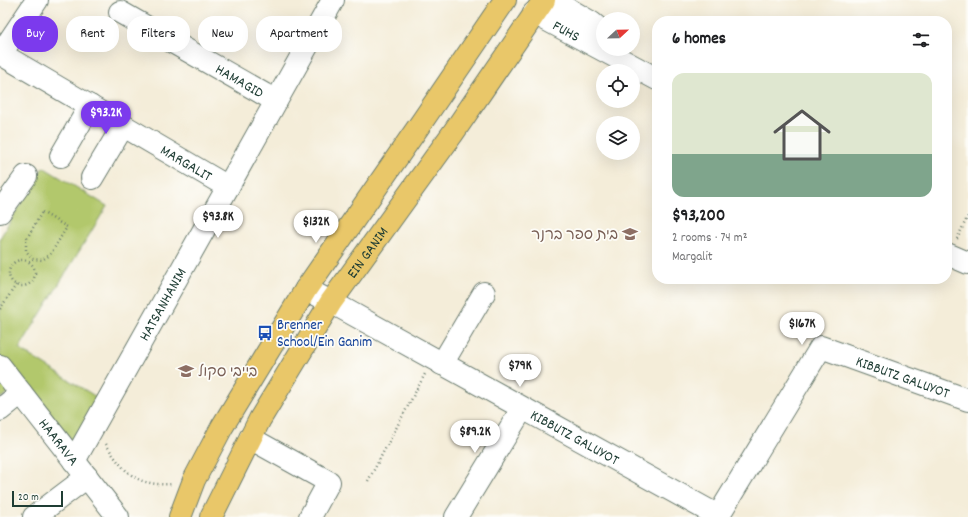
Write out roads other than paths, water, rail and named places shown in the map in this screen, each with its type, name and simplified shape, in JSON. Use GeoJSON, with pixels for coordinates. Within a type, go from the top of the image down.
{"type":"FeatureCollection","features":[{"type":"Feature","properties":{"kind":"main road","name":"EIN GANIM"},"geometry":{"type":"LineString","coordinates":[[180,517],[194,480],[222,427],[306,289],[505,0]]}},
{"type":"Feature","properties":{"kind":"main road","name":"FUHS"},"geometry":{"type":"LineString","coordinates":[[509,0],[539,6]]}},
{"type":"Feature","properties":{"kind":"main road","name":"EIN GANIM"},"geometry":{"type":"LineString","coordinates":[[211,517],[260,419],[331,302],[453,133],[539,6]]}},
{"type":"Feature","properties":{"kind":"street"},"geometry":{"type":"LineString","coordinates":[[0,55],[37,0]]}},
{"type":"Feature","properties":{"kind":"street","name":"HATSANHANIM"},"geometry":{"type":"LineString","coordinates":[[34,517],[80,469],[94,426],[333,0]]}},
{"type":"Feature","properties":{"kind":"street","name":"FUHS"},"geometry":{"type":"LineString","coordinates":[[553,0],[596,26]]}},
{"type":"Feature","properties":{"kind":"street","name":"FUHS"},"geometry":{"type":"LineString","coordinates":[[539,6],[651,76]]}},
{"type":"Feature","properties":{"kind":"street","name":"HAMAGID"},"geometry":{"type":"LineString","coordinates":[[120,12],[276,101]]}},
{"type":"Feature","properties":{"kind":"street","name":"MARGALIT"},"geometry":{"type":"LineString","coordinates":[[0,55],[228,187]]}},
{"type":"Feature","properties":{"kind":"street","name":"FUHS"},"geometry":{"type":"LineString","coordinates":[[630,56],[651,76]]}},
{"type":"Feature","properties":{"kind":"street"},"geometry":{"type":"LineString","coordinates":[[60,156],[90,106]]}},
{"type":"Feature","properties":{"kind":"street"},"geometry":{"type":"LineString","coordinates":[[92,178],[123,126]]}},
{"type":"Feature","properties":{"kind":"street"},"geometry":{"type":"LineString","coordinates":[[0,212],[26,176]]}},
{"type":"Feature","properties":{"kind":"street","name":"KIBBUTZ GALUYOT"},"geometry":{"type":"LineString","coordinates":[[306,289],[719,517],[821,347],[968,400]]}},
{"type":"Feature","properties":{"kind":"street"},"geometry":{"type":"LineString","coordinates":[[438,362],[484,293]]}},
{"type":"Feature","properties":{"kind":"street","name":"HAARAVA"},"geometry":{"type":"LineString","coordinates":[[0,366],[118,517]]}},
{"type":"Feature","properties":{"kind":"street"},"geometry":{"type":"LineString","coordinates":[[0,410],[21,393]]}},
{"type":"Feature","properties":{"kind":"street"},"geometry":{"type":"LineString","coordinates":[[456,517],[522,408]]}},
{"type":"Feature","properties":{"kind":"street"},"geometry":{"type":"LineString","coordinates":[[250,438],[329,482],[310,517]]}},
{"type":"Feature","properties":{"kind":"place","name":"בית ספר ברנר"},"geometry":{"type":"Point","coordinates":[630,234]}},
{"type":"Feature","properties":{"kind":"place","name":"Brenner School/Ein Ganim"},"geometry":{"type":"Point","coordinates":[265,333]}},
{"type":"Feature","properties":{"kind":"place","name":"בייבי סקול"},"geometry":{"type":"Point","coordinates":[186,371]}}]}
